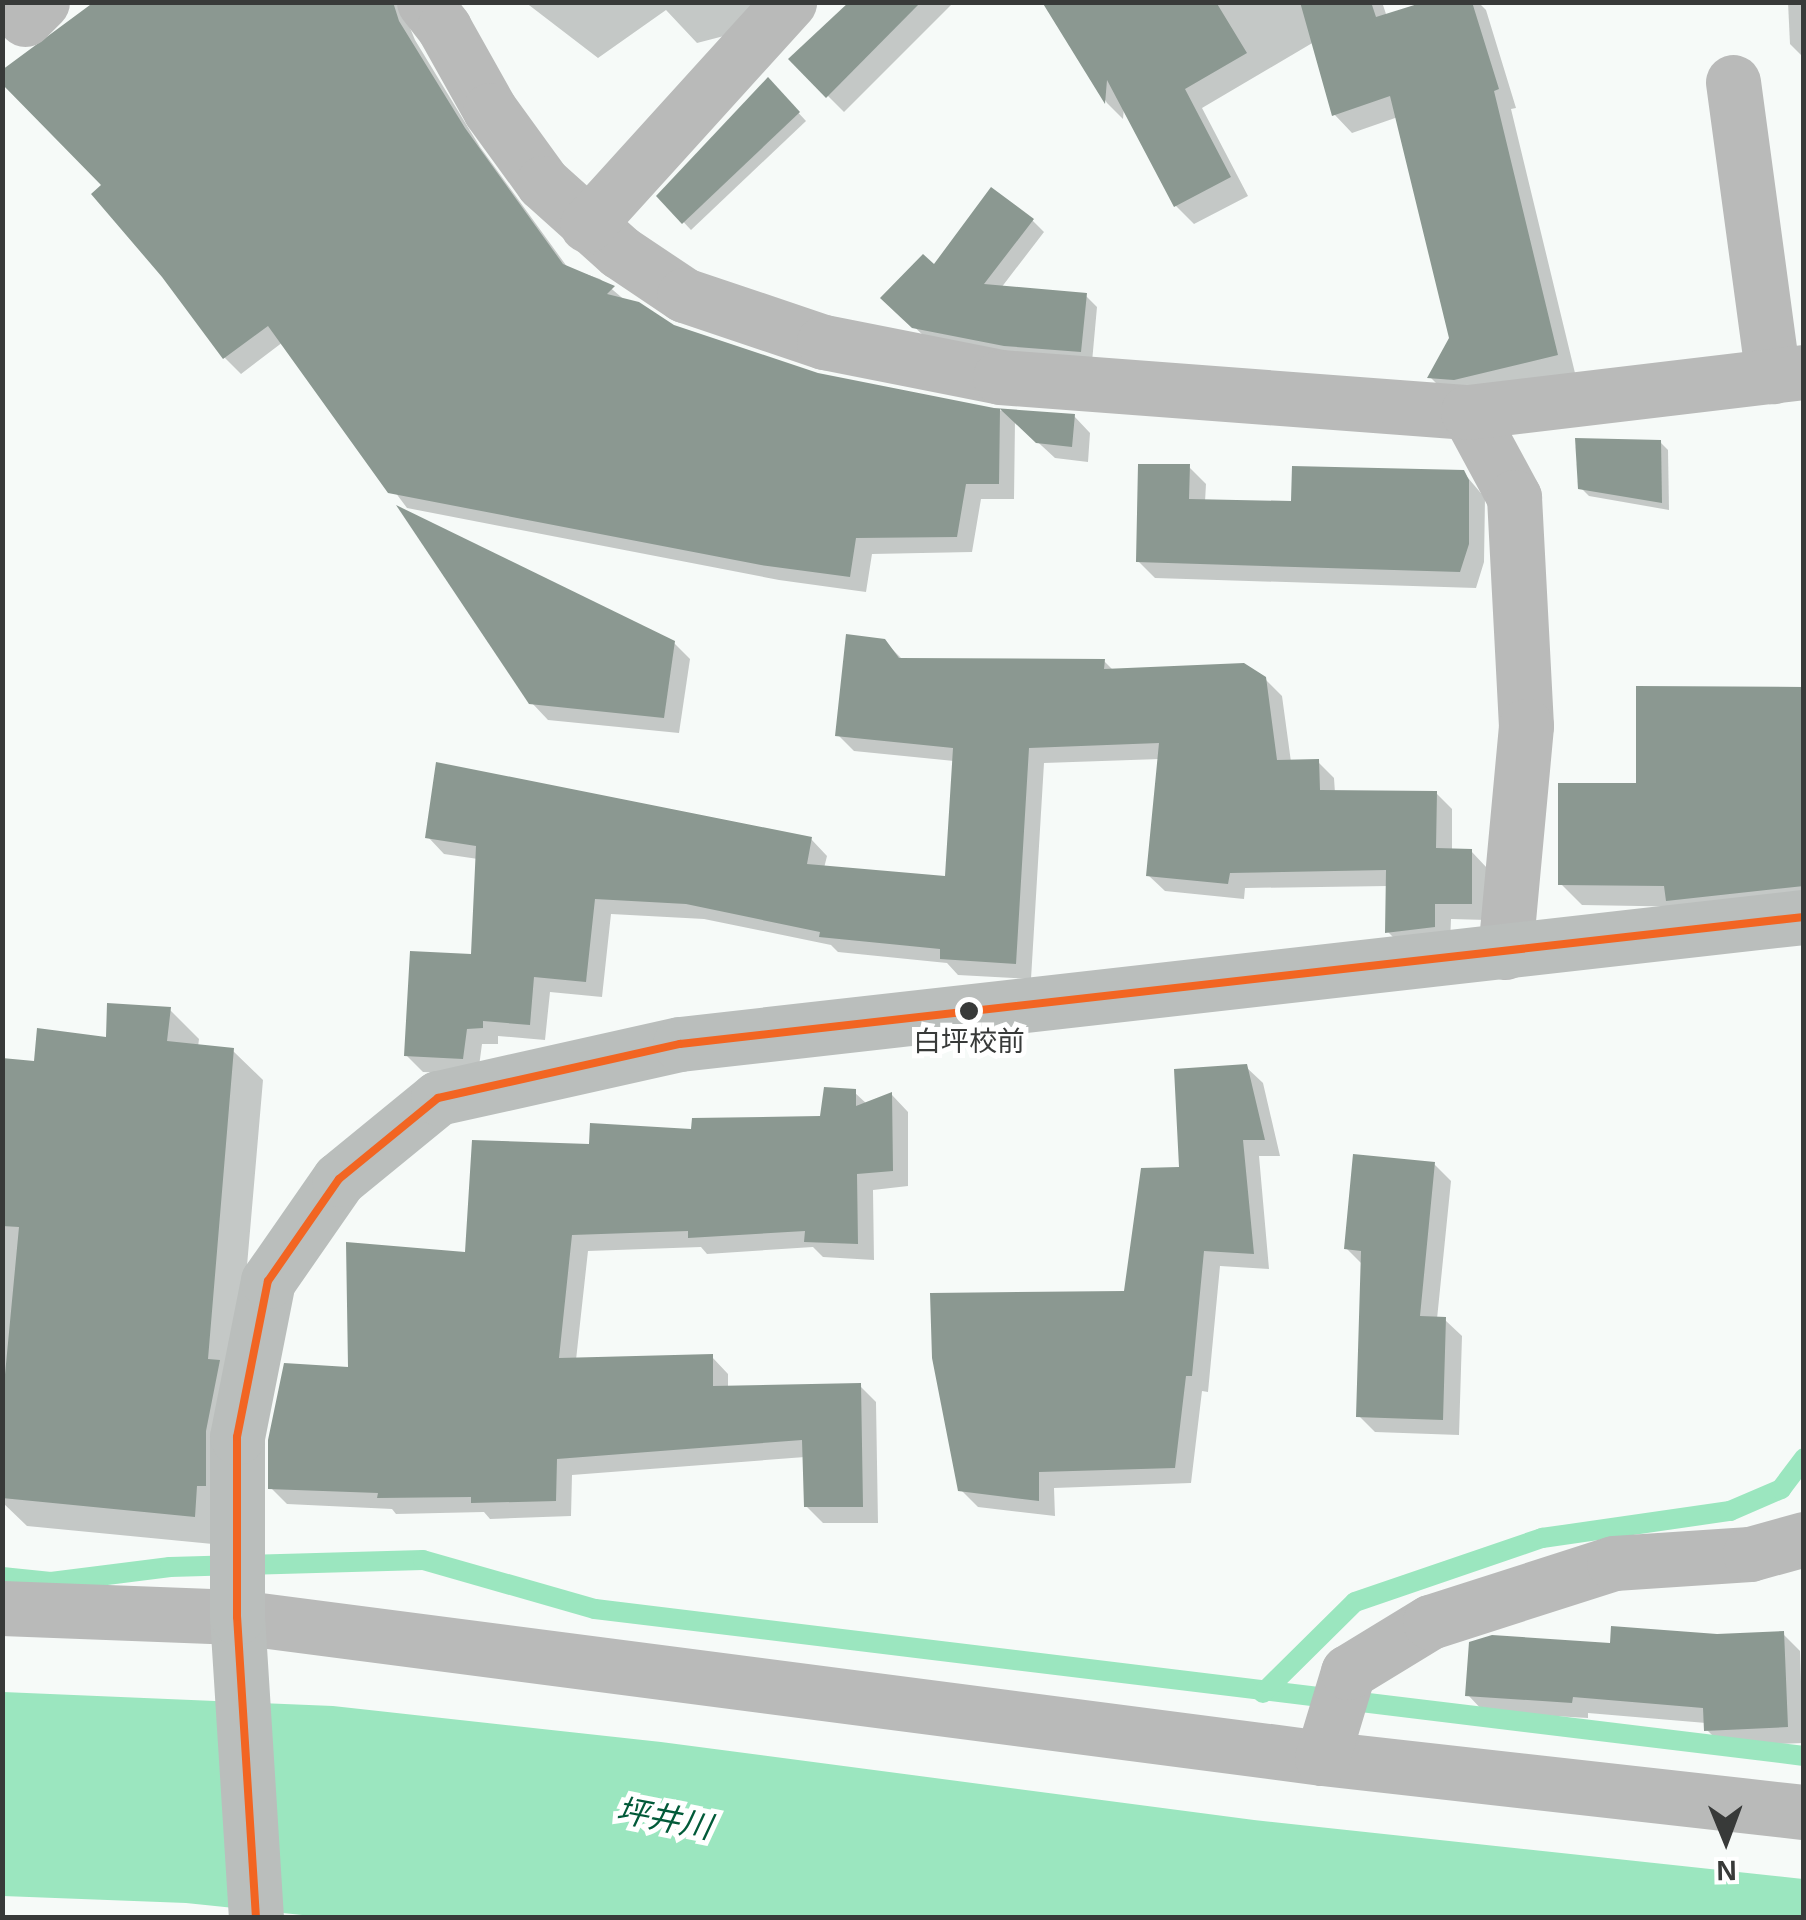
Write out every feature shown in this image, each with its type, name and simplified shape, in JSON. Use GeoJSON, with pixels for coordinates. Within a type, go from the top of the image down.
{"type":"FeatureCollection","features":[{"type":"Feature","properties":{"kind":"main road"},"geometry":{"type":"LineString","coordinates":[[256,1918],[239,1638],[237,1437],[268,1281],[339,1179],[438,1098],[680,1044],[1804,917]]}},
{"type":"Feature","properties":{"kind":"street"},"geometry":{"type":"LineString","coordinates":[[424,2],[525,160],[587,225],[651,276],[684,295],[824,342],[1000,377],[1468,412],[1788,374],[1733,82]]}},
{"type":"Feature","properties":{"kind":"street"},"geometry":{"type":"LineString","coordinates":[[587,225],[789,2]]}},
{"type":"Feature","properties":{"kind":"street"},"geometry":{"type":"LineString","coordinates":[[1468,412],[1514,497],[1526,726],[1505,952]]}},
{"type":"Feature","properties":{"kind":"street"},"geometry":{"type":"LineString","coordinates":[[1322,1758],[1348,1672],[1430,1622],[1614,1563],[1750,1554],[1804,1538]]}},
{"type":"Feature","properties":{"kind":"street"},"geometry":{"type":"LineString","coordinates":[[2,1608],[239,1638],[1804,1812]]}},
{"type":"Feature","properties":{"kind":"water","name":"坪井川"},"geometry":{"type":"Polygon","coordinates":[[[3,1692],[333,1706],[661,1742],[1254,1820],[1803,1879],[1804,1917],[331,1918],[186,1903],[3,1896],[3,1692]]]}},
{"type":"Feature","properties":{"kind":"building"},"geometry":{"type":"Polygon","coordinates":[[[94,2],[393,2],[399,21],[465,128],[563,264],[615,286],[607,294],[639,302],[674,325],[818,373],[994,408],[1075,414],[1072,447],[1036,443],[1000,409],[999,484],[966,484],[957,537],[856,538],[850,577],[761,565],[388,493],[268,326],[223,359],[162,277],[91,194],[101,185],[2,84],[2,70],[94,2]]]}},
{"type":"Feature","properties":{"kind":"building"},"geometry":{"type":"Polygon","coordinates":[[[849,2],[921,2],[826,98],[788,59],[849,2]]]}},
{"type":"Feature","properties":{"kind":"building"},"geometry":{"type":"Polygon","coordinates":[[[1042,2],[1216,2],[1247,53],[1185,89],[1231,177],[1174,207],[1107,80],[1105,104],[1042,2]]]}},
{"type":"Feature","properties":{"kind":"building"},"geometry":{"type":"Polygon","coordinates":[[[1300,2],[1371,2],[1376,17],[1424,2],[1472,2],[1499,89],[1494,91],[1558,355],[1454,380],[1427,378],[1449,338],[1390,96],[1332,116],[1300,2]]]}},
{"type":"Feature","properties":{"kind":"building"},"geometry":{"type":"Polygon","coordinates":[[[768,77],[800,112],[682,224],[656,196],[768,77]]]}},
{"type":"Feature","properties":{"kind":"building"},"geometry":{"type":"Polygon","coordinates":[[[991,187],[1034,219],[984,284],[1087,293],[1081,352],[1004,346],[912,328],[880,298],[923,254],[934,264],[991,187]]]}},
{"type":"Feature","properties":{"kind":"building"},"geometry":{"type":"Polygon","coordinates":[[[1575,438],[1661,440],[1662,503],[1578,489],[1575,438]]]}},
{"type":"Feature","properties":{"kind":"building"},"geometry":{"type":"Polygon","coordinates":[[[1138,464],[1190,464],[1189,499],[1291,501],[1292,466],[1464,470],[1469,480],[1469,544],[1460,572],[1136,562],[1138,464]]]}},
{"type":"Feature","properties":{"kind":"building"},"geometry":{"type":"Polygon","coordinates":[[[396,505],[675,641],[664,718],[529,704],[396,505]]]}},
{"type":"Feature","properties":{"kind":"building"},"geometry":{"type":"Polygon","coordinates":[[[846,634],[885,639],[899,658],[1105,659],[1104,669],[1244,663],[1266,677],[1277,760],[1319,759],[1320,790],[1437,791],[1436,848],[1472,849],[1472,904],[1435,904],[1435,927],[1385,933],[1386,870],[1230,873],[1228,884],[1146,876],[1159,743],[1029,748],[1016,964],[940,959],[940,949],[819,937],[820,932],[686,904],[595,899],[586,982],[534,977],[530,1025],[483,1021],[483,1028],[467,1029],[463,1059],[404,1056],[410,951],[471,954],[476,846],[425,838],[436,762],[812,837],[807,864],[945,876],[953,748],[835,736],[846,634]]]}},
{"type":"Feature","properties":{"kind":"building"},"geometry":{"type":"Polygon","coordinates":[[[1636,686],[1804,687],[1804,886],[1666,901],[1664,886],[1558,885],[1558,783],[1636,783],[1636,686]]]}},
{"type":"Feature","properties":{"kind":"building"},"geometry":{"type":"Polygon","coordinates":[[[107,1003],[171,1007],[167,1041],[234,1048],[208,1359],[220,1360],[206,1431],[206,1486],[197,1486],[195,1517],[2,1498],[2,1406],[19,1227],[2,1226],[2,1058],[34,1061],[37,1028],[106,1037],[107,1003]]]}},
{"type":"Feature","properties":{"kind":"building"},"geometry":{"type":"Polygon","coordinates":[[[1247,1064],[1265,1140],[1243,1140],[1254,1254],[1204,1251],[1192,1376],[1186,1376],[1175,1468],[1039,1472],[1039,1501],[958,1491],[932,1358],[930,1293],[1124,1291],[1141,1168],[1179,1167],[1174,1069],[1247,1064]]]}},
{"type":"Feature","properties":{"kind":"building"},"geometry":{"type":"Polygon","coordinates":[[[824,1087],[856,1089],[856,1106],[892,1092],[893,1171],[857,1174],[858,1244],[804,1242],[805,1231],[688,1238],[688,1231],[572,1235],[559,1358],[713,1354],[713,1386],[861,1383],[863,1507],[804,1507],[802,1440],[557,1459],[556,1501],[471,1503],[471,1497],[377,1498],[378,1493],[268,1489],[268,1440],[284,1363],[348,1367],[346,1242],[465,1252],[472,1140],[589,1144],[590,1123],[691,1129],[692,1118],[820,1116],[824,1087]]]}},
{"type":"Feature","properties":{"kind":"building"},"geometry":{"type":"Polygon","coordinates":[[[1353,1154],[1435,1162],[1420,1316],[1446,1317],[1443,1420],[1356,1417],[1361,1251],[1344,1249],[1353,1154]]]}},
{"type":"Feature","properties":{"kind":"building"},"geometry":{"type":"Polygon","coordinates":[[[1611,1626],[1717,1634],[1784,1631],[1788,1727],[1704,1731],[1703,1708],[1573,1697],[1572,1703],[1465,1696],[1469,1642],[1492,1635],[1610,1643],[1611,1626]]]}},
{"type":"Feature","properties":{"kind":"waterway"},"geometry":{"type":"LineString","coordinates":[[1263,1693],[1355,1602],[1542,1538],[1730,1511],[1781,1489],[1804,1458]]}},
{"type":"Feature","properties":{"kind":"waterway"},"geometry":{"type":"LineString","coordinates":[[2,1577],[51,1582],[170,1567],[423,1560],[595,1609],[1804,1756]]}},
{"type":"Feature","properties":{"kind":"transit line"},"geometry":{"type":"LineString","coordinates":[[256,1918],[237,1617],[237,1437],[268,1281],[339,1179],[438,1098],[680,1044],[1804,917]]}},
{"type":"Feature","properties":{"kind":"place","name":"白坪校前"},"geometry":{"type":"Point","coordinates":[969,1011]}}]}
